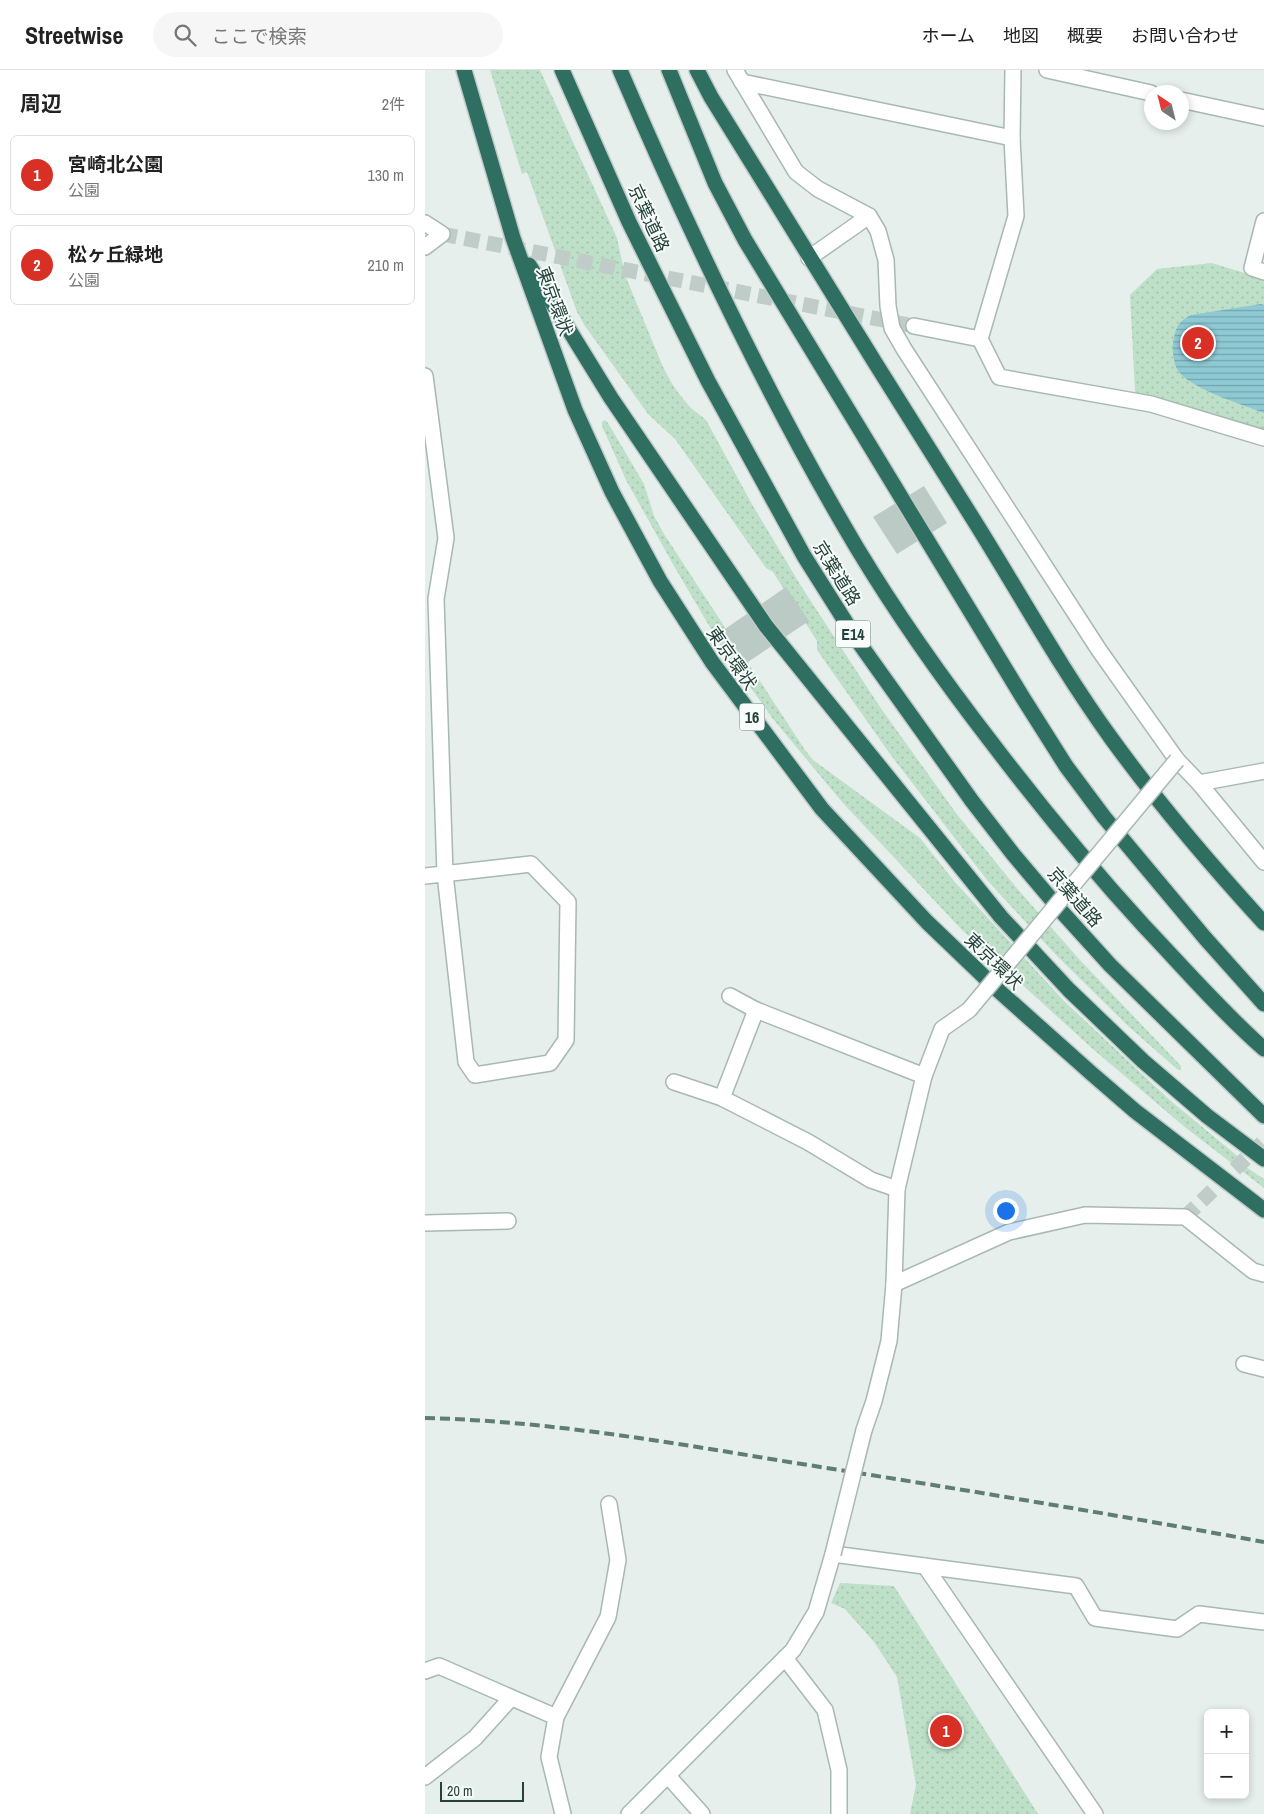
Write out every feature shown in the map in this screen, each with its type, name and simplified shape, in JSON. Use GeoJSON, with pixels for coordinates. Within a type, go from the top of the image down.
{"type":"FeatureCollection","features":[{"type":"Feature","properties":{"kind":"highway","name":"東京環状"},"geometry":{"type":"LineString","coordinates":[[464,70],[513,238],[575,410],[612,492],[660,581],[685,622],[728,685],[822,809],[927,922],[1049,1038],[1135,1111],[1264,1210]]}},
{"type":"Feature","properties":{"kind":"highway","name":"京葉道路"},"geometry":{"type":"LineString","coordinates":[[562,70],[629,222],[708,382],[804,556],[857,640],[972,801],[1061,912],[1110,966],[1264,1116]]}},
{"type":"Feature","properties":{"kind":"highway","name":"京葉道路"},"geometry":{"type":"LineString","coordinates":[[620,70],[649,137],[746,345],[796,440],[858,549],[912,634],[1041,808],[1097,875],[1202,988],[1264,1048]]}},
{"type":"Feature","properties":{"kind":"highway"},"geometry":{"type":"LineString","coordinates":[[669,70],[715,183],[745,240],[1066,766],[1104,817],[1205,938],[1264,1004]]}},
{"type":"Feature","properties":{"kind":"highway"},"geometry":{"type":"LineString","coordinates":[[697,70],[711,97],[809,258],[1060,661],[1109,736],[1213,867],[1264,923]]}},
{"type":"Feature","properties":{"kind":"highway"},"geometry":{"type":"LineString","coordinates":[[513,238],[611,398],[766,626],[995,909],[1069,990],[1143,1061],[1207,1116],[1264,1159]]}},
{"type":"Feature","properties":{"kind":"street"},"geometry":{"type":"LineString","coordinates":[[1013,70],[1012,138],[1016,216],[980,339],[999,377],[1151,404],[1264,438]]}},
{"type":"Feature","properties":{"kind":"street"},"geometry":{"type":"LineString","coordinates":[[1047,70],[1144,91]]}},
{"type":"Feature","properties":{"kind":"street"},"geometry":{"type":"LineString","coordinates":[[739,76],[1012,138]]}},
{"type":"Feature","properties":{"kind":"street"},"geometry":{"type":"LineString","coordinates":[[739,76],[796,172],[818,189],[869,216],[878,231],[886,260],[888,306],[893,328],[1099,650],[1177,760],[1199,783],[1264,862]]}},
{"type":"Feature","properties":{"kind":"street"},"geometry":{"type":"LineString","coordinates":[[1189,102],[1264,118]]}},
{"type":"Feature","properties":{"kind":"street"},"geometry":{"type":"LineString","coordinates":[[809,258],[869,216]]}},
{"type":"Feature","properties":{"kind":"street"},"geometry":{"type":"LineString","coordinates":[[1264,220],[1252,268],[1264,272]]}},
{"type":"Feature","properties":{"kind":"street"},"geometry":{"type":"LineString","coordinates":[[425,223],[442,234],[425,246]]}},
{"type":"Feature","properties":{"kind":"street"},"geometry":{"type":"LineString","coordinates":[[914,326],[980,339]]}},
{"type":"Feature","properties":{"kind":"street"},"geometry":{"type":"LineString","coordinates":[[425,376],[446,538],[436,599],[445,874],[466,1062],[475,1075],[550,1063],[566,1040],[568,902],[531,864],[445,874],[425,876]]}},
{"type":"Feature","properties":{"kind":"street"},"geometry":{"type":"LineString","coordinates":[[629,1814],[793,1650],[816,1612],[889,1341],[894,1284],[897,1189],[924,1076],[942,1029],[969,1010],[1177,760]]}},
{"type":"Feature","properties":{"kind":"street"},"geometry":{"type":"LineString","coordinates":[[1199,783],[1264,771]]}},
{"type":"Feature","properties":{"kind":"street"},"geometry":{"type":"LineString","coordinates":[[730,996],[756,1010],[924,1076]]}},
{"type":"Feature","properties":{"kind":"street"},"geometry":{"type":"LineString","coordinates":[[721,1098],[756,1010]]}},
{"type":"Feature","properties":{"kind":"street"},"geometry":{"type":"LineString","coordinates":[[674,1082],[721,1098],[808,1142],[871,1180],[897,1189]]}},
{"type":"Feature","properties":{"kind":"street"},"geometry":{"type":"LineString","coordinates":[[894,1284],[1009,1232],[1085,1215],[1185,1217],[1253,1271],[1264,1274]]}},
{"type":"Feature","properties":{"kind":"street"},"geometry":{"type":"LineString","coordinates":[[425,1223],[508,1221]]}},
{"type":"Feature","properties":{"kind":"street"},"geometry":{"type":"LineString","coordinates":[[1244,1364],[1264,1369]]}},
{"type":"Feature","properties":{"kind":"street"},"geometry":{"type":"LineString","coordinates":[[563,1814],[549,1757],[556,1717],[608,1617],[618,1560],[609,1504]]}},
{"type":"Feature","properties":{"kind":"street"},"geometry":{"type":"LineString","coordinates":[[833,1554],[1076,1586],[1095,1618],[1177,1629],[1199,1614],[1264,1622]]}},
{"type":"Feature","properties":{"kind":"street"},"geometry":{"type":"LineString","coordinates":[[925,1566],[1095,1814]]}},
{"type":"Feature","properties":{"kind":"street"},"geometry":{"type":"LineString","coordinates":[[785,1658],[825,1710],[839,1770],[839,1814]]}},
{"type":"Feature","properties":{"kind":"street"},"geometry":{"type":"LineString","coordinates":[[425,1671],[439,1666],[556,1717]]}},
{"type":"Feature","properties":{"kind":"street"},"geometry":{"type":"LineString","coordinates":[[425,1777],[475,1738],[511,1698]]}},
{"type":"Feature","properties":{"kind":"street"},"geometry":{"type":"LineString","coordinates":[[668,1776],[702,1814]]}},
{"type":"Feature","properties":{"kind":"green space"},"geometry":{"type":"Polygon","coordinates":[[[490,70],[540,70],[617,238],[625,275],[663,367],[684,400],[706,420],[753,506],[801,586],[880,707],[956,813],[1015,886],[1079,959],[1181,1066],[1181,1070],[1178,1070],[1128,1026],[1055,954],[987,880],[890,754],[817,650],[817,641],[773,572],[766,568],[675,439],[648,414],[585,326],[577,312],[527,172],[522,174],[490,70]]]}},
{"type":"Feature","properties":{"kind":"green space"},"geometry":{"type":"Polygon","coordinates":[[[1212,263],[1264,279],[1264,432],[1135,392],[1130,295],[1157,269],[1212,263]]]}},
{"type":"Feature","properties":{"kind":"green space"},"geometry":{"type":"Polygon","coordinates":[[[605,420],[644,484],[654,516],[664,534],[813,760],[920,838],[954,881],[1064,1001],[1171,1101],[1247,1164],[1246,1167],[1264,1179],[1264,1188],[1186,1128],[1094,1050],[961,929],[842,802],[773,719],[721,646],[626,480],[602,426],[602,422],[605,420]]]}},
{"type":"Feature","properties":{"kind":"green space"},"geometry":{"type":"Polygon","coordinates":[[[840,1583],[894,1586],[1038,1814],[910,1814],[916,1785],[897,1677],[874,1642],[845,1609],[831,1603],[840,1583]]]}},
{"type":"Feature","properties":{"kind":"water"},"geometry":{"type":"Polygon","coordinates":[[[1264,305],[1264,413],[1192,383],[1177,369],[1173,349],[1176,329],[1183,320],[1191,315],[1264,305]]]}},
{"type":"Feature","properties":{"kind":"building"},"geometry":{"type":"Polygon","coordinates":[[[924,486],[947,523],[897,554],[873,517],[924,486]]]}},
{"type":"Feature","properties":{"kind":"building"},"geometry":{"type":"Polygon","coordinates":[[[786,587],[809,621],[745,664],[722,631],[786,587]]]}},
{"type":"Feature","properties":{"kind":"tunnel"},"geometry":{"type":"LineString","coordinates":[[442,234],[914,326]]}},
{"type":"Feature","properties":{"kind":"tunnel"},"geometry":{"type":"LineString","coordinates":[[1185,1217],[1264,1141]]}},
{"type":"Feature","properties":{"kind":"railway"},"geometry":{"type":"LineString","coordinates":[[425,1418],[516,1423],[653,1440],[1027,1500],[1264,1542]]}},
{"type":"Feature","properties":{"kind":"place","name":"松ヶ丘緑地"},"geometry":{"type":"Point","coordinates":[1198,343]}},
{"type":"Feature","properties":{"kind":"place","name":"宮崎北公園"},"geometry":{"type":"Point","coordinates":[946,1731]}}]}
